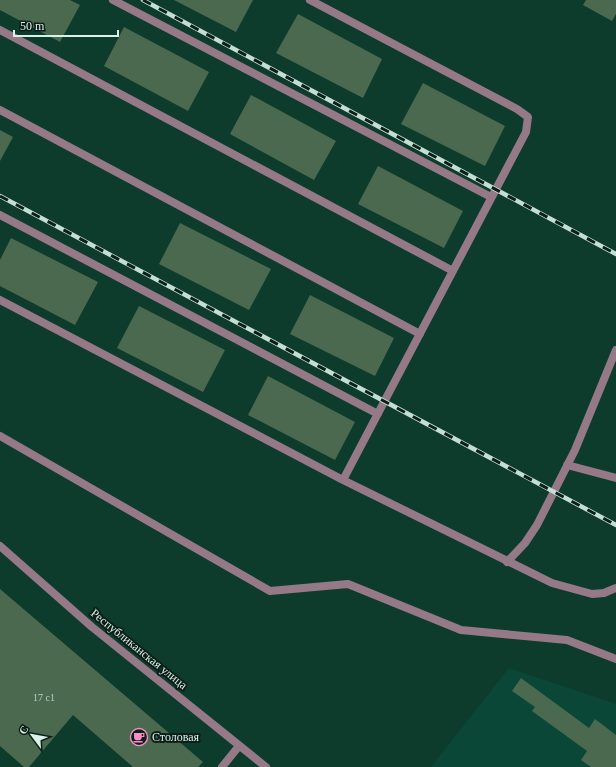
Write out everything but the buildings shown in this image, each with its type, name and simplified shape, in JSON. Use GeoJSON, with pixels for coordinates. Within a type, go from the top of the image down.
{"type":"FeatureCollection","features":[{"type":"Feature","properties":{"kind":"street"},"geometry":{"type":"LineString","coordinates":[[113,0],[491,197]]}},
{"type":"Feature","properties":{"kind":"street"},"geometry":{"type":"LineString","coordinates":[[310,0],[517,109],[528,117],[526,132],[343,480]]}},
{"type":"Feature","properties":{"kind":"street"},"geometry":{"type":"LineString","coordinates":[[0,30],[453,271]]}},
{"type":"Feature","properties":{"kind":"street"},"geometry":{"type":"LineString","coordinates":[[0,110],[420,334]]}},
{"type":"Feature","properties":{"kind":"street"},"geometry":{"type":"LineString","coordinates":[[0,215],[378,414]]}},
{"type":"Feature","properties":{"kind":"street"},"geometry":{"type":"LineString","coordinates":[[0,300],[343,480],[507,562],[552,583],[573,590],[592,594],[604,593],[616,588]]}},
{"type":"Feature","properties":{"kind":"street"},"geometry":{"type":"LineString","coordinates":[[507,562],[525,543],[537,525],[568,465],[616,350]]}},
{"type":"Feature","properties":{"kind":"street"},"geometry":{"type":"LineString","coordinates":[[0,436],[270,591],[348,584],[461,630],[567,640],[616,659]]}},
{"type":"Feature","properties":{"kind":"street"},"geometry":{"type":"LineString","coordinates":[[568,465],[616,478]]}},
{"type":"Feature","properties":{"kind":"street","name":"Республиканская улица"},"geometry":{"type":"LineString","coordinates":[[0,546],[92,627],[266,767]]}},
{"type":"Feature","properties":{"kind":"street"},"geometry":{"type":"LineString","coordinates":[[222,767],[239,746]]}},
{"type":"Feature","properties":{"kind":"shaded area"},"geometry":{"type":"Polygon","coordinates":[[[509,668],[616,704],[616,767],[431,767],[509,668]]]}},
{"type":"Feature","properties":{"kind":"railway"},"geometry":{"type":"LineString","coordinates":[[143,0],[616,254]]}},
{"type":"Feature","properties":{"kind":"railway"},"geometry":{"type":"LineString","coordinates":[[0,196],[616,525]]}},
{"type":"Feature","properties":{"kind":"place","name":"Столовая"},"geometry":{"type":"Point","coordinates":[139,737]}}]}
